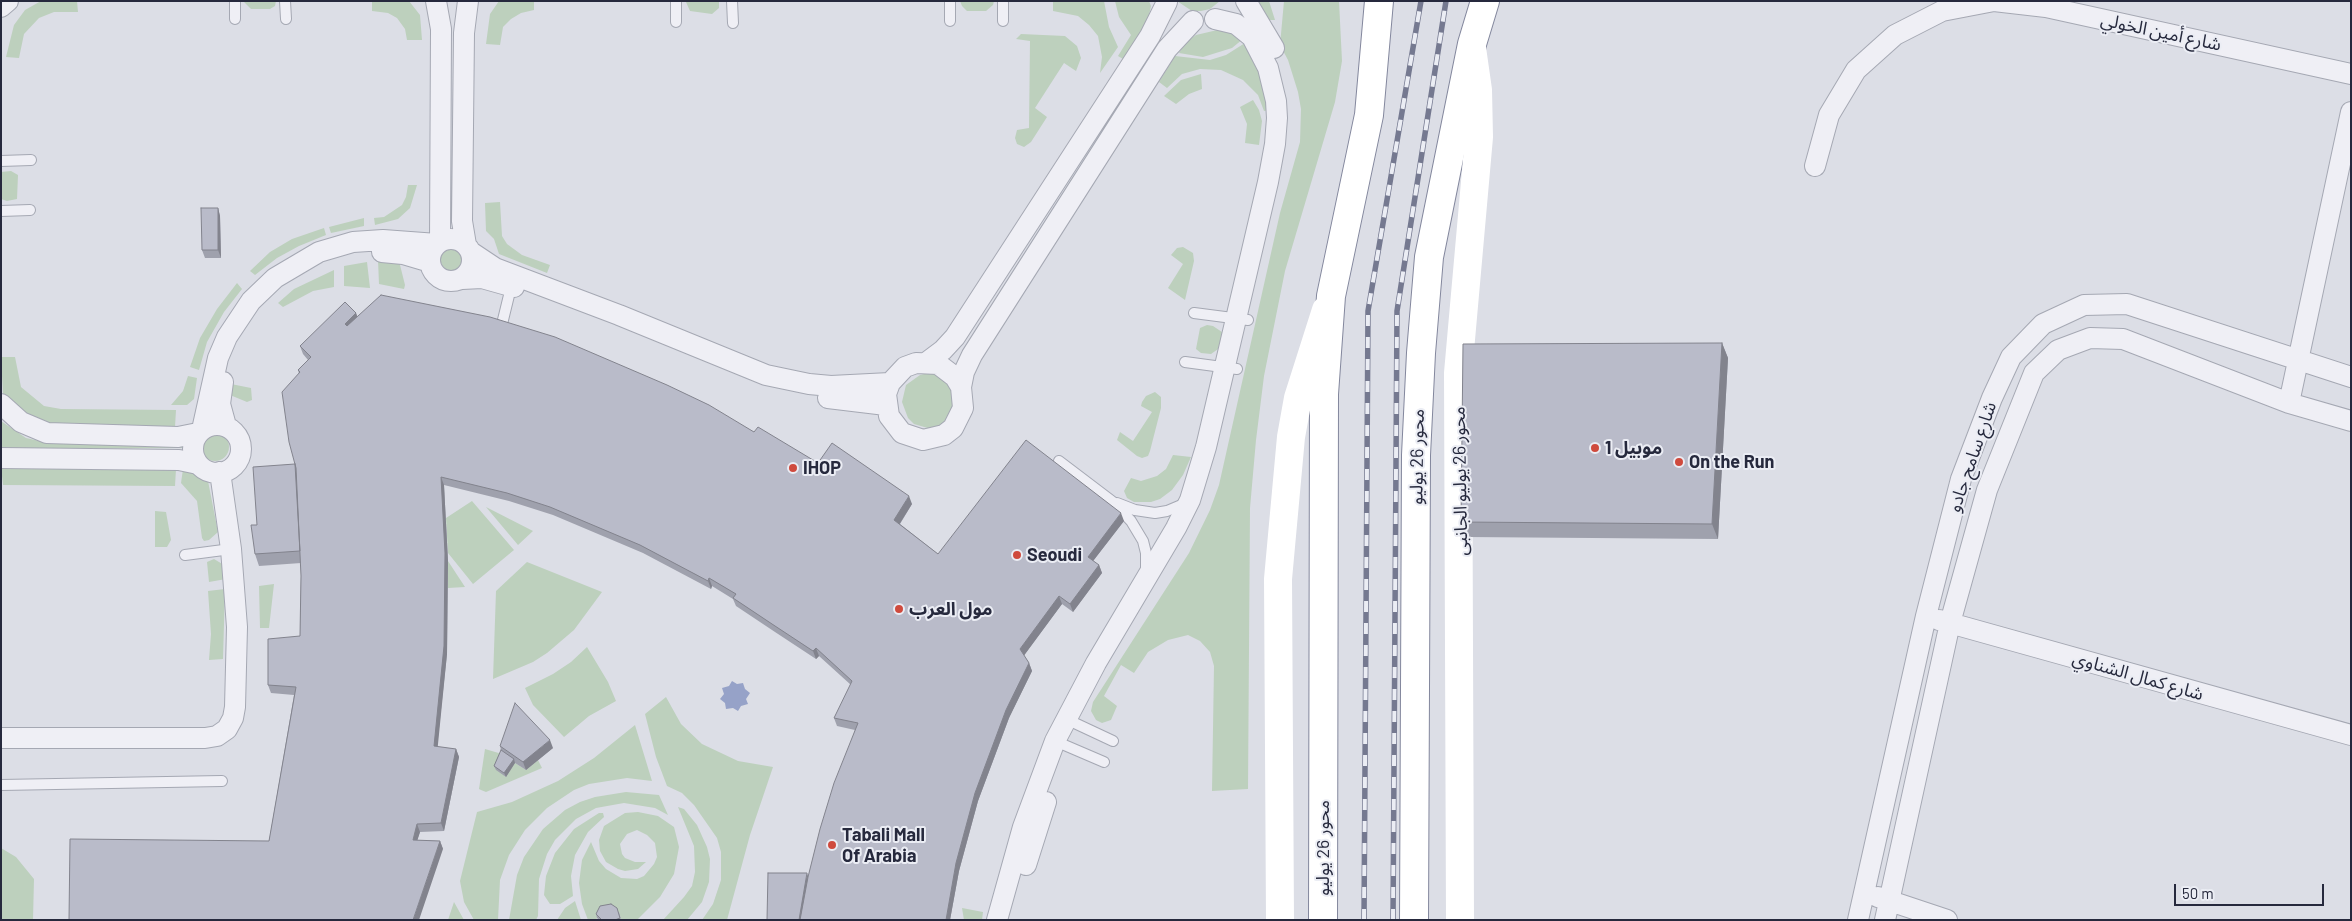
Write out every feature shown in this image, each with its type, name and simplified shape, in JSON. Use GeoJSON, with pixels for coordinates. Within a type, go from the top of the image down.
{"type":"FeatureCollection","features":[{"type":"Feature","properties":{"kind":"main road","name":"محور 26 يوليو"},"geometry":{"type":"LineString","coordinates":[[1323,920],[1324,394],[1331,296],[1369,114],[1379,1]]}},
{"type":"Feature","properties":{"kind":"main road","name":"محور 26 يوليو"},"geometry":{"type":"LineString","coordinates":[[1414,920],[1416,465],[1421,353],[1429,257],[1472,44],[1485,1]]}},
{"type":"Feature","properties":{"kind":"main road","name":"محور 26 يوليو الجانبى"},"geometry":{"type":"LineString","coordinates":[[1460,920],[1465,530],[1463,373],[1479,136],[1478,90],[1472,44]]}},
{"type":"Feature","properties":{"kind":"main road"},"geometry":{"type":"LineString","coordinates":[[1280,920],[1278,579],[1290,438],[1309,358],[1331,296]]}},
{"type":"Feature","properties":{"kind":"street"},"geometry":{"type":"LineString","coordinates":[[1,7],[8,1]]}},
{"type":"Feature","properties":{"kind":"street"},"geometry":{"type":"LineString","coordinates":[[436,1],[441,29],[436,249],[432,269],[441,279],[448,281],[482,278],[512,281],[619,315],[766,375],[809,384],[831,386],[890,383]]}},
{"type":"Feature","properties":{"kind":"street"},"geometry":{"type":"LineString","coordinates":[[462,279],[471,268],[469,248],[462,221],[464,33],[468,1]]}},
{"type":"Feature","properties":{"kind":"street"},"geometry":{"type":"LineString","coordinates":[[1193,21],[1168,50],[972,355],[964,372],[961,387],[963,403],[959,419],[944,435],[934,439],[923,440],[902,433],[891,420],[886,405],[886,394],[890,383],[905,367],[927,362],[943,350],[954,337],[1150,36],[1167,2],[1183,17],[1193,21],[1205,22],[1216,19],[1226,13],[1235,1]]}},
{"type":"Feature","properties":{"kind":"street"},"geometry":{"type":"LineString","coordinates":[[1071,722],[1187,536],[1200,507],[1219,448],[1231,368],[1287,145],[1290,123],[1289,101],[1280,63],[1269,39],[1246,1]]}},
{"type":"Feature","properties":{"kind":"street","name":"شارع أمين الخولي"},"geometry":{"type":"LineString","coordinates":[[1815,166],[1829,115],[1856,70],[1895,34],[1942,11],[1994,2],[2046,6],[2351,74]]}},
{"type":"Feature","properties":{"kind":"street"},"geometry":{"type":"LineString","coordinates":[[1216,19],[1236,24],[1252,37],[1268,68],[1276,101],[1275,144],[1255,240],[1242,319]]}},
{"type":"Feature","properties":{"kind":"street"},"geometry":{"type":"LineString","coordinates":[[2288,403],[2351,112]]}},
{"type":"Feature","properties":{"kind":"street"},"geometry":{"type":"LineString","coordinates":[[1,458],[179,460],[198,464],[208,471],[220,472],[235,464],[239,456],[238,438],[226,426],[222,416],[220,393],[231,355],[250,320],[269,298],[288,283],[326,263],[360,253],[386,252],[403,254],[436,249],[453,239],[469,248],[512,281],[543,297],[688,356],[768,386],[793,392],[886,405]]}},
{"type":"Feature","properties":{"kind":"street"},"geometry":{"type":"LineString","coordinates":[[198,464],[192,448],[200,432],[218,358],[227,338],[251,301],[275,278],[319,252],[353,242],[383,240],[436,249]]}},
{"type":"Feature","properties":{"kind":"street","name":"شارع سامح جادو"},"geometry":{"type":"LineString","coordinates":[[1858,920],[1926,616],[1961,479],[1992,398],[2011,357],[2043,324],[2084,305],[2127,304],[2298,358],[2351,377]]}},
{"type":"Feature","properties":{"kind":"street","name":"شارع سامح جادو"},"geometry":{"type":"LineString","coordinates":[[1887,910],[1950,623],[1987,490],[2034,373],[2058,350],[2090,338],[2123,339],[2288,403],[2351,421]]}},
{"type":"Feature","properties":{"kind":"street"},"geometry":{"type":"LineString","coordinates":[[927,362],[947,370],[961,387]]}},
{"type":"Feature","properties":{"kind":"street"},"geometry":{"type":"LineString","coordinates":[[997,920],[1023,827],[1096,662],[1176,528],[1190,500],[1231,368]]}},
{"type":"Feature","properties":{"kind":"street"},"geometry":{"type":"LineString","coordinates":[[1,404],[21,422],[47,433],[178,437],[200,432],[209,426],[226,426]]}},
{"type":"Feature","properties":{"kind":"street"},"geometry":{"type":"LineString","coordinates":[[1,738],[205,738],[217,736],[227,729],[233,718],[235,707],[236,610],[231,548],[220,472]]}},
{"type":"Feature","properties":{"kind":"street","name":"شارع كمال الشناوي"},"geometry":{"type":"LineString","coordinates":[[1926,616],[2351,735]]}},
{"type":"Feature","properties":{"kind":"street"},"geometry":{"type":"LineString","coordinates":[[1010,920],[1061,743]]}},
{"type":"Feature","properties":{"kind":"street"},"geometry":{"type":"LineString","coordinates":[[1865,893],[1887,910],[1947,920]]}},
{"type":"Feature","properties":{"kind":"lane"},"geometry":{"type":"LineString","coordinates":[[235,1],[235,19]]}},
{"type":"Feature","properties":{"kind":"lane"},"geometry":{"type":"LineString","coordinates":[[286,1],[286,19]]}},
{"type":"Feature","properties":{"kind":"lane"},"geometry":{"type":"LineString","coordinates":[[676,1],[676,22]]}},
{"type":"Feature","properties":{"kind":"lane"},"geometry":{"type":"LineString","coordinates":[[732,1],[732,23]]}},
{"type":"Feature","properties":{"kind":"lane"},"geometry":{"type":"LineString","coordinates":[[950,1],[950,20]]}},
{"type":"Feature","properties":{"kind":"lane"},"geometry":{"type":"LineString","coordinates":[[1003,1],[1003,21]]}},
{"type":"Feature","properties":{"kind":"lane"},"geometry":{"type":"LineString","coordinates":[[1,161],[31,160]]}},
{"type":"Feature","properties":{"kind":"lane"},"geometry":{"type":"LineString","coordinates":[[1,211],[30,210]]}},
{"type":"Feature","properties":{"kind":"lane"},"geometry":{"type":"LineString","coordinates":[[502,324],[512,281]]}},
{"type":"Feature","properties":{"kind":"lane"},"geometry":{"type":"LineString","coordinates":[[1194,314],[1242,319]]}},
{"type":"Feature","properties":{"kind":"lane"},"geometry":{"type":"LineString","coordinates":[[1185,362],[1231,368]]}},
{"type":"Feature","properties":{"kind":"lane"},"geometry":{"type":"LineString","coordinates":[[1059,461],[1113,502],[1135,526],[1143,540],[1147,567],[1145,580]]}},
{"type":"Feature","properties":{"kind":"lane"},"geometry":{"type":"LineString","coordinates":[[1113,502],[1135,510],[1155,513],[1167,511],[1190,500]]}},
{"type":"Feature","properties":{"kind":"lane"},"geometry":{"type":"LineString","coordinates":[[185,555],[231,548]]}},
{"type":"Feature","properties":{"kind":"lane"},"geometry":{"type":"LineString","coordinates":[[1071,722],[1113,741]]}},
{"type":"Feature","properties":{"kind":"lane"},"geometry":{"type":"LineString","coordinates":[[1061,743],[1104,762]]}},
{"type":"Feature","properties":{"kind":"lane"},"geometry":{"type":"LineString","coordinates":[[1,785],[222,781]]}},
{"type":"Feature","properties":{"kind":"green space"},"geometry":{"type":"Polygon","coordinates":[[[41,1],[77,1],[78,12],[54,12],[39,18],[24,34],[19,58],[6,57],[14,25],[25,10],[41,1]]]}},
{"type":"Feature","properties":{"kind":"green space"},"geometry":{"type":"Polygon","coordinates":[[[243,1],[276,1],[275,6],[270,9],[251,9],[243,1]]]}},
{"type":"Feature","properties":{"kind":"green space"},"geometry":{"type":"Polygon","coordinates":[[[372,1],[409,1],[420,15],[422,40],[407,40],[405,29],[397,18],[388,13],[372,11],[372,1]]]}},
{"type":"Feature","properties":{"kind":"green space"},"geometry":{"type":"Polygon","coordinates":[[[499,1],[534,1],[534,10],[521,13],[503,27],[500,45],[486,44],[490,14],[499,1]]]}},
{"type":"Feature","properties":{"kind":"green space"},"geometry":{"type":"Polygon","coordinates":[[[719,1],[719,8],[712,14],[690,11],[686,2],[719,1]]]}},
{"type":"Feature","properties":{"kind":"green space"},"geometry":{"type":"Polygon","coordinates":[[[960,1],[994,1],[993,5],[986,11],[967,11],[960,1]]]}},
{"type":"Feature","properties":{"kind":"green space"},"geometry":{"type":"Polygon","coordinates":[[[1053,1],[1104,1],[1109,27],[1118,47],[1100,73],[1102,57],[1098,36],[1078,16],[1053,11],[1053,1]]]}},
{"type":"Feature","properties":{"kind":"green space"},"geometry":{"type":"Polygon","coordinates":[[[1115,1],[1149,1],[1151,6],[1148,20],[1123,59],[1118,56],[1131,35],[1119,17],[1115,1]]]}},
{"type":"Feature","properties":{"kind":"green space"},"geometry":{"type":"Polygon","coordinates":[[[1177,1],[1220,1],[1210,9],[1192,11],[1177,1]]]}},
{"type":"Feature","properties":{"kind":"green space"},"geometry":{"type":"Polygon","coordinates":[[[1250,1],[1269,1],[1275,20],[1267,20],[1250,1]]]}},
{"type":"Feature","properties":{"kind":"green space"},"geometry":{"type":"Polygon","coordinates":[[[1284,1],[1339,1],[1342,61],[1335,102],[1285,271],[1264,376],[1250,508],[1248,789],[1212,791],[1214,666],[1210,652],[1200,641],[1188,635],[1168,640],[1148,652],[1134,673],[1121,665],[1104,696],[1117,706],[1111,720],[1102,723],[1096,720],[1091,711],[1093,702],[1189,553],[1210,510],[1219,485],[1280,213],[1300,142],[1301,109],[1298,92],[1288,60],[1280,45],[1284,1]]]}},
{"type":"Feature","properties":{"kind":"green space"},"geometry":{"type":"Polygon","coordinates":[[[1226,28],[1243,39],[1232,48],[1203,57],[1179,53],[1185,43],[1196,35],[1226,28]]]}},
{"type":"Feature","properties":{"kind":"green space"},"geometry":{"type":"Polygon","coordinates":[[[1021,34],[1065,36],[1077,46],[1081,58],[1076,71],[1064,63],[1035,108],[1047,117],[1031,142],[1024,147],[1017,144],[1015,138],[1017,130],[1029,128],[1030,41],[1016,39],[1021,34]]]}},
{"type":"Feature","properties":{"kind":"green space"},"geometry":{"type":"Polygon","coordinates":[[[1245,43],[1257,66],[1269,110],[1264,111],[1258,95],[1243,80],[1221,70],[1200,69],[1182,74],[1167,88],[1159,82],[1175,56],[1210,60],[1226,55],[1245,43]]]}},
{"type":"Feature","properties":{"kind":"green space"},"geometry":{"type":"Polygon","coordinates":[[[1201,74],[1202,89],[1189,94],[1176,104],[1164,96],[1181,80],[1201,74]]]}},
{"type":"Feature","properties":{"kind":"green space"},"geometry":{"type":"Polygon","coordinates":[[[1253,100],[1259,110],[1262,121],[1259,145],[1245,143],[1247,124],[1240,107],[1253,100]]]}},
{"type":"Feature","properties":{"kind":"green space"},"geometry":{"type":"Polygon","coordinates":[[[11,171],[18,175],[17,199],[7,201],[1,199],[1,172],[11,171]]]}},
{"type":"Feature","properties":{"kind":"green space"},"geometry":{"type":"Polygon","coordinates":[[[408,185],[417,185],[410,208],[398,219],[375,225],[374,218],[384,217],[402,205],[406,197],[408,185]]]}},
{"type":"Feature","properties":{"kind":"green space"},"geometry":{"type":"Polygon","coordinates":[[[500,202],[502,236],[507,244],[522,255],[550,265],[547,273],[499,254],[494,239],[486,231],[485,203],[500,202]]]}},
{"type":"Feature","properties":{"kind":"green space"},"geometry":{"type":"Polygon","coordinates":[[[364,218],[364,226],[331,233],[329,227],[364,218]]]}},
{"type":"Feature","properties":{"kind":"green space"},"geometry":{"type":"Polygon","coordinates":[[[324,228],[326,235],[299,246],[277,258],[255,275],[250,271],[270,252],[292,239],[324,228]]]}},
{"type":"Feature","properties":{"kind":"green space"},"geometry":{"type":"Polygon","coordinates":[[[453,245],[463,248],[466,258],[463,268],[453,271],[443,268],[440,258],[443,248],[453,245]]]}},
{"type":"Feature","properties":{"kind":"green space"},"geometry":{"type":"Polygon","coordinates":[[[1183,247],[1193,253],[1194,261],[1185,300],[1168,288],[1183,264],[1171,255],[1177,248],[1183,247]]]}},
{"type":"Feature","properties":{"kind":"green space"},"geometry":{"type":"Polygon","coordinates":[[[378,260],[399,261],[405,285],[404,289],[379,284],[378,260]]]}},
{"type":"Feature","properties":{"kind":"green space"},"geometry":{"type":"Polygon","coordinates":[[[367,262],[370,288],[344,286],[344,266],[367,262]]]}},
{"type":"Feature","properties":{"kind":"green space"},"geometry":{"type":"Polygon","coordinates":[[[334,270],[334,287],[313,291],[283,307],[278,303],[294,289],[334,270]]]}},
{"type":"Feature","properties":{"kind":"green space"},"geometry":{"type":"Polygon","coordinates":[[[237,283],[242,289],[224,312],[207,342],[199,370],[190,367],[200,338],[217,309],[237,283]]]}},
{"type":"Feature","properties":{"kind":"green space"},"geometry":{"type":"Polygon","coordinates":[[[1207,325],[1213,326],[1222,332],[1221,347],[1211,354],[1201,353],[1196,349],[1200,328],[1207,325]]]}},
{"type":"Feature","properties":{"kind":"green space"},"geometry":{"type":"Polygon","coordinates":[[[1,357],[15,357],[21,387],[44,406],[61,409],[176,410],[175,427],[60,426],[33,422],[3,395],[1,357]]]}},
{"type":"Feature","properties":{"kind":"green space"},"geometry":{"type":"Polygon","coordinates":[[[928,373],[937,374],[956,391],[953,416],[939,427],[931,429],[914,424],[908,418],[902,402],[906,385],[920,375],[928,373]]]}},
{"type":"Feature","properties":{"kind":"green space"},"geometry":{"type":"Polygon","coordinates":[[[188,376],[197,378],[194,399],[187,405],[171,405],[183,391],[188,376]]]}},
{"type":"Feature","properties":{"kind":"green space"},"geometry":{"type":"Polygon","coordinates":[[[231,384],[251,388],[252,400],[247,402],[230,395],[231,384]]]}},
{"type":"Feature","properties":{"kind":"green space"},"geometry":{"type":"Polygon","coordinates":[[[1155,392],[1161,397],[1161,408],[1150,451],[1148,456],[1142,458],[1117,440],[1120,432],[1133,441],[1152,412],[1141,406],[1142,402],[1146,396],[1155,392]]]}},
{"type":"Feature","properties":{"kind":"green space"},"geometry":{"type":"Polygon","coordinates":[[[1,421],[26,438],[44,442],[185,445],[185,448],[1,449],[1,421]]]}},
{"type":"Feature","properties":{"kind":"green space"},"geometry":{"type":"Polygon","coordinates":[[[215,433],[225,437],[229,447],[225,457],[215,461],[205,457],[201,447],[205,437],[215,433]]]}},
{"type":"Feature","properties":{"kind":"green space"},"geometry":{"type":"Polygon","coordinates":[[[1173,455],[1191,457],[1183,475],[1172,490],[1160,499],[1151,502],[1134,502],[1127,498],[1124,491],[1131,478],[1141,481],[1157,476],[1166,469],[1173,455]]]}},
{"type":"Feature","properties":{"kind":"green space"},"geometry":{"type":"Polygon","coordinates":[[[1,467],[176,469],[175,486],[3,485],[1,467]]]}},
{"type":"Feature","properties":{"kind":"green space"},"geometry":{"type":"Polygon","coordinates":[[[183,469],[198,472],[208,481],[218,532],[209,540],[204,541],[202,538],[197,501],[181,483],[183,469]]]}},
{"type":"Feature","properties":{"kind":"green space"},"geometry":{"type":"Polygon","coordinates":[[[472,501],[514,550],[473,584],[448,553],[446,518],[472,501]]]}},
{"type":"Feature","properties":{"kind":"green space"},"geometry":{"type":"Polygon","coordinates":[[[486,507],[533,531],[518,545],[486,507]]]}},
{"type":"Feature","properties":{"kind":"green space"},"geometry":{"type":"Polygon","coordinates":[[[155,511],[166,512],[171,540],[167,547],[155,547],[155,511]]]}},
{"type":"Feature","properties":{"kind":"green space"},"geometry":{"type":"Polygon","coordinates":[[[214,559],[224,565],[226,579],[209,582],[207,562],[214,559]]]}},
{"type":"Feature","properties":{"kind":"green space"},"geometry":{"type":"Polygon","coordinates":[[[448,561],[465,587],[448,588],[448,561]]]}},
{"type":"Feature","properties":{"kind":"green space"},"geometry":{"type":"Polygon","coordinates":[[[527,562],[602,592],[574,630],[547,653],[533,662],[493,679],[496,591],[527,562]]]}},
{"type":"Feature","properties":{"kind":"green space"},"geometry":{"type":"Polygon","coordinates":[[[274,584],[269,628],[260,628],[259,586],[274,584]]]}},
{"type":"Feature","properties":{"kind":"green space"},"geometry":{"type":"Polygon","coordinates":[[[225,589],[223,659],[209,660],[211,634],[208,591],[225,589]]]}},
{"type":"Feature","properties":{"kind":"green space"},"geometry":{"type":"Polygon","coordinates":[[[587,647],[608,682],[616,701],[589,716],[564,737],[533,705],[525,688],[553,674],[571,662],[587,647]]]}},
{"type":"Feature","properties":{"kind":"green space"},"geometry":{"type":"Polygon","coordinates":[[[666,697],[681,724],[702,744],[738,761],[773,767],[750,835],[727,920],[702,920],[713,904],[721,880],[721,852],[717,838],[694,805],[682,793],[667,786],[656,757],[645,714],[666,697]]]}},
{"type":"Feature","properties":{"kind":"green space"},"geometry":{"type":"Polygon","coordinates":[[[635,725],[652,781],[627,778],[589,784],[574,790],[547,808],[525,830],[509,855],[500,880],[498,920],[474,920],[464,902],[460,881],[477,812],[512,802],[558,781],[594,758],[635,725]]]}},
{"type":"Feature","properties":{"kind":"green space"},"geometry":{"type":"Polygon","coordinates":[[[485,749],[502,754],[505,777],[515,763],[526,770],[538,760],[542,768],[486,792],[479,789],[485,749]]]}},
{"type":"Feature","properties":{"kind":"green space"},"geometry":{"type":"Polygon","coordinates":[[[626,792],[659,795],[668,815],[655,808],[624,803],[596,808],[576,819],[555,840],[547,854],[539,879],[538,916],[536,920],[509,920],[517,875],[524,857],[543,829],[565,810],[580,802],[595,797],[626,792]]]}},
{"type":"Feature","properties":{"kind":"green space"},"geometry":{"type":"Polygon","coordinates":[[[678,807],[684,809],[697,825],[707,847],[710,859],[709,882],[702,902],[687,920],[663,920],[692,886],[695,872],[694,846],[678,807]]]}},
{"type":"Feature","properties":{"kind":"green space"},"geometry":{"type":"Polygon","coordinates":[[[638,812],[658,816],[674,827],[679,847],[674,874],[660,897],[637,920],[621,920],[619,912],[599,914],[596,920],[588,920],[582,904],[579,883],[582,860],[591,842],[599,861],[606,869],[621,878],[637,879],[644,876],[654,864],[657,857],[655,843],[647,835],[637,830],[627,834],[620,844],[625,858],[635,862],[646,862],[638,869],[625,871],[618,869],[606,862],[600,851],[599,840],[604,826],[625,813],[638,812]]]}},
{"type":"Feature","properties":{"kind":"green space"},"geometry":{"type":"Polygon","coordinates":[[[599,813],[603,813],[604,817],[588,832],[575,855],[571,876],[573,896],[560,904],[550,904],[544,895],[546,876],[555,853],[574,829],[599,813]]]}},
{"type":"Feature","properties":{"kind":"green space"},"geometry":{"type":"Polygon","coordinates":[[[1,848],[16,857],[34,879],[33,920],[1,920],[1,848]]]}},
{"type":"Feature","properties":{"kind":"green space"},"geometry":{"type":"Polygon","coordinates":[[[575,901],[581,920],[557,920],[565,908],[575,901]]]}},
{"type":"Feature","properties":{"kind":"green space"},"geometry":{"type":"Polygon","coordinates":[[[454,902],[464,920],[448,920],[454,902]]]}},
{"type":"Feature","properties":{"kind":"green space"},"geometry":{"type":"Polygon","coordinates":[[[962,908],[983,912],[982,920],[964,920],[962,908]]]}},
{"type":"Feature","properties":{"kind":"water"},"geometry":{"type":"Polygon","coordinates":[[[732,681],[737,684],[743,683],[745,689],[750,693],[746,699],[748,704],[741,706],[738,711],[733,708],[726,709],[725,703],[720,699],[724,694],[722,688],[729,686],[732,681]]]}},
{"type":"Feature","properties":{"kind":"building"},"geometry":{"type":"Polygon","coordinates":[[[201,208],[218,208],[218,250],[202,250],[201,208]]]}},
{"type":"Feature","properties":{"kind":"building","name":"مول العرب"},"geometry":{"type":"Polygon","coordinates":[[[381,295],[490,317],[555,337],[709,405],[754,432],[758,427],[818,463],[832,443],[909,496],[894,520],[938,554],[1026,440],[1121,513],[1088,557],[1099,565],[1070,604],[1059,596],[1020,649],[1029,663],[1006,710],[975,793],[956,863],[946,920],[800,920],[820,829],[834,783],[858,723],[834,718],[852,681],[816,648],[813,651],[733,598],[736,594],[709,578],[708,581],[640,545],[550,507],[507,493],[441,477],[445,553],[444,646],[434,746],[456,749],[441,823],[417,824],[413,840],[440,841],[413,920],[69,920],[70,839],[269,841],[296,687],[268,685],[268,639],[300,636],[301,576],[296,468],[289,442],[282,392],[300,372],[298,370],[311,357],[300,346],[345,302],[356,313],[345,324],[347,326],[381,295]]]}},
{"type":"Feature","properties":{"kind":"building","name":"موبيل 1"},"geometry":{"type":"Polygon","coordinates":[[[1722,343],[1712,524],[1461,522],[1463,344],[1722,343]]]}},
{"type":"Feature","properties":{"kind":"building"},"geometry":{"type":"Polygon","coordinates":[[[295,464],[300,551],[255,554],[251,525],[257,525],[253,467],[295,464]]]}},
{"type":"Feature","properties":{"kind":"building"},"geometry":{"type":"Polygon","coordinates":[[[515,703],[550,740],[523,762],[500,746],[515,703]]]}},
{"type":"Feature","properties":{"kind":"building"},"geometry":{"type":"Polygon","coordinates":[[[501,750],[514,759],[504,773],[494,766],[501,750]]]}},
{"type":"Feature","properties":{"kind":"building"},"geometry":{"type":"Polygon","coordinates":[[[768,873],[807,873],[799,920],[767,920],[768,873]]]}},
{"type":"Feature","properties":{"kind":"building"},"geometry":{"type":"Polygon","coordinates":[[[611,904],[617,908],[620,918],[602,920],[596,914],[600,906],[611,904]]]}},
{"type":"Feature","properties":{"kind":"railway"},"geometry":{"type":"LineString","coordinates":[[1364,920],[1368,311],[1421,1]]}},
{"type":"Feature","properties":{"kind":"railway"},"geometry":{"type":"LineString","coordinates":[[1393,920],[1397,311],[1446,1]]}},
{"type":"Feature","properties":{"kind":"place","name":"موبيل 1"},"geometry":{"type":"Point","coordinates":[1595,448]}},
{"type":"Feature","properties":{"kind":"place","name":"On the Run"},"geometry":{"type":"Point","coordinates":[1679,462]}},
{"type":"Feature","properties":{"kind":"place","name":"IHOP"},"geometry":{"type":"Point","coordinates":[793,468]}},
{"type":"Feature","properties":{"kind":"place","name":"Seoudi"},"geometry":{"type":"Point","coordinates":[1017,555]}},
{"type":"Feature","properties":{"kind":"place","name":"مول العرب"},"geometry":{"type":"Point","coordinates":[899,609]}},
{"type":"Feature","properties":{"kind":"place","name":"Tabali Mall Of Arabia"},"geometry":{"type":"Point","coordinates":[832,845]}}]}
